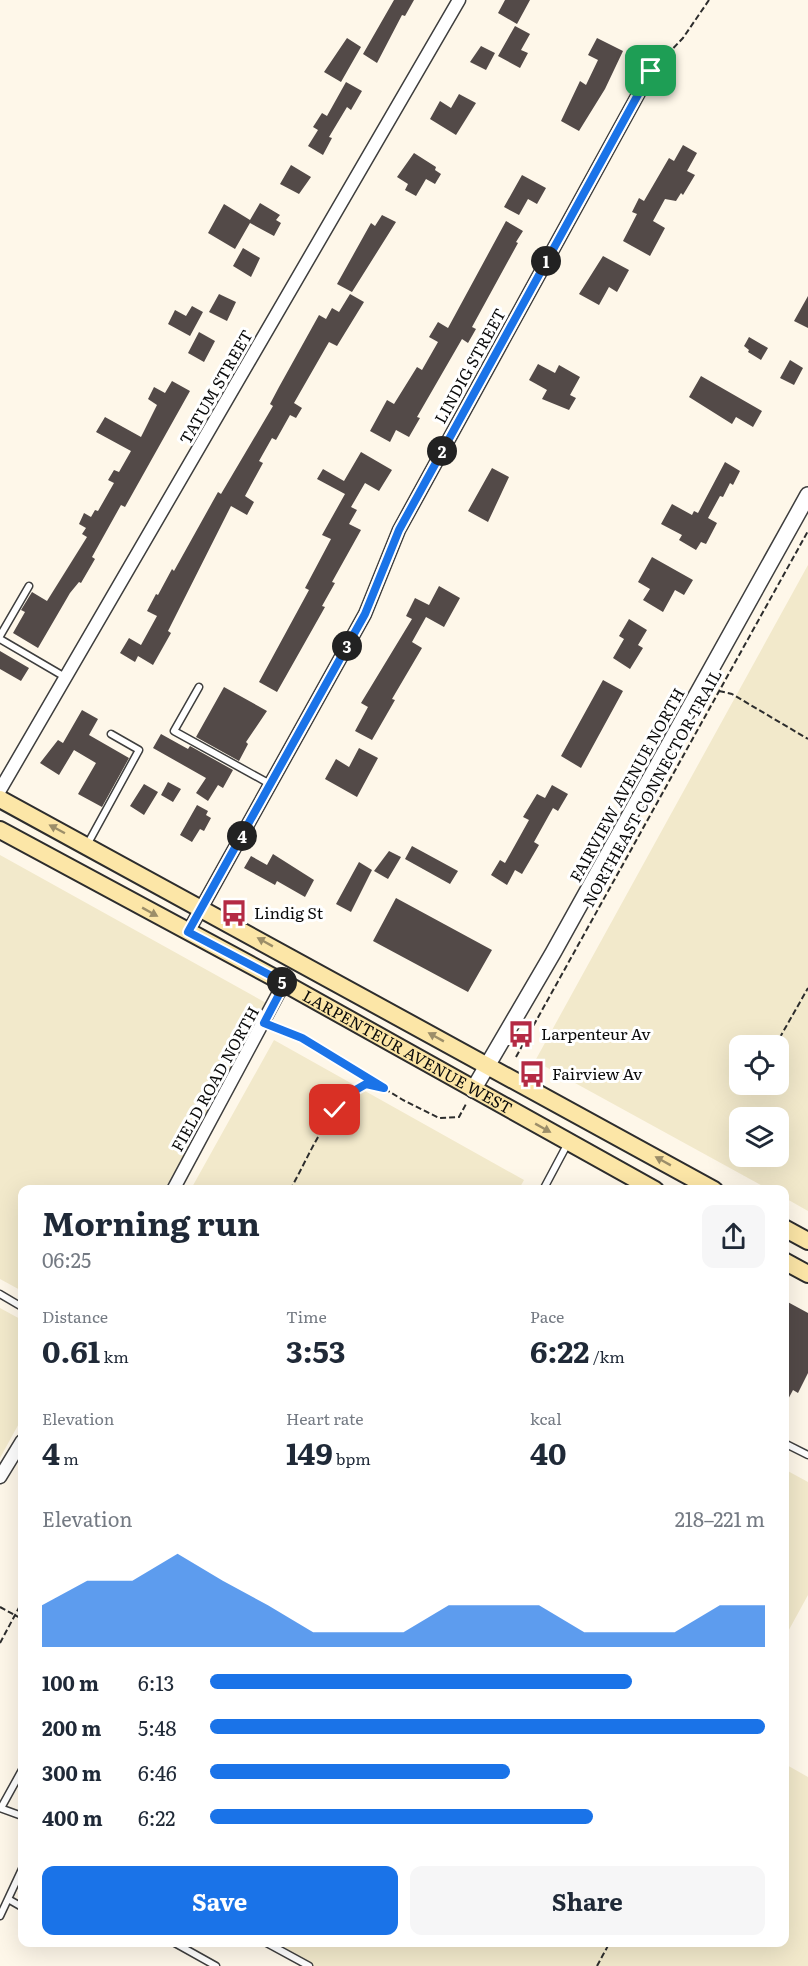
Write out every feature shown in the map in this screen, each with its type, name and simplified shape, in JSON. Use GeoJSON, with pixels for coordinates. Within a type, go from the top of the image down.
{"type":"FeatureCollection","features":[{"type":"Feature","properties":{"kind":"main road","name":"LARPENTEUR AVENUE WEST"},"geometry":{"type":"LineString","coordinates":[[0,799],[705,1185]]}},
{"type":"Feature","properties":{"kind":"main road","name":"LARPENTEUR AVENUE WEST"},"geometry":{"type":"LineString","coordinates":[[0,830],[285,983],[646,1185]]}},
{"type":"Feature","properties":{"kind":"main road"},"geometry":{"type":"LineString","coordinates":[[789,1231],[808,1241]]}},
{"type":"Feature","properties":{"kind":"main road"},"geometry":{"type":"LineString","coordinates":[[789,1264],[808,1274]]}},
{"type":"Feature","properties":{"kind":"street","name":"TATUM STREET"},"geometry":{"type":"LineString","coordinates":[[0,790],[459,0]]}},
{"type":"Feature","properties":{"kind":"street","name":"LINDIG STREET"},"geometry":{"type":"LineString","coordinates":[[188,932],[365,614],[399,530],[651,71]]}},
{"type":"Feature","properties":{"kind":"street","name":"FAIRVIEW AVENUE NORTH"},"geometry":{"type":"LineString","coordinates":[[473,1090],[553,953],[808,495]]}},
{"type":"Feature","properties":{"kind":"street","name":"FIELD ROAD NORTH"},"geometry":{"type":"LineString","coordinates":[[176,1185],[285,983]]}},
{"type":"Feature","properties":{"kind":"street"},"geometry":{"type":"LineString","coordinates":[[0,1477],[18,1447]]}},
{"type":"Feature","properties":{"kind":"lane"},"geometry":{"type":"LineString","coordinates":[[29,586],[0,638],[66,678]]}},
{"type":"Feature","properties":{"kind":"lane"},"geometry":{"type":"LineString","coordinates":[[199,687],[174,731],[270,785]]}},
{"type":"Feature","properties":{"kind":"lane"},"geometry":{"type":"LineString","coordinates":[[86,845],[139,750],[111,734]]}},
{"type":"Feature","properties":{"kind":"lane"},"geometry":{"type":"LineString","coordinates":[[546,1185],[568,1142]]}},
{"type":"Feature","properties":{"kind":"lane"},"geometry":{"type":"LineString","coordinates":[[0,1294],[18,1305]]}},
{"type":"Feature","properties":{"kind":"lane"},"geometry":{"type":"LineString","coordinates":[[789,1446],[808,1455]]}},
{"type":"Feature","properties":{"kind":"lane"},"geometry":{"type":"LineString","coordinates":[[18,1777],[1,1808],[18,1814]]}},
{"type":"Feature","properties":{"kind":"lane"},"geometry":{"type":"LineString","coordinates":[[0,1916],[18,1878]]}},
{"type":"Feature","properties":{"kind":"lane"},"geometry":{"type":"LineString","coordinates":[[8,1899],[18,1905]]}},
{"type":"Feature","properties":{"kind":"lane"},"geometry":{"type":"LineString","coordinates":[[182,1947],[216,1966]]}},
{"type":"Feature","properties":{"kind":"lane"},"geometry":{"type":"LineString","coordinates":[[274,1947],[309,1966]]}},
{"type":"Feature","properties":{"kind":"path"},"geometry":{"type":"LineString","coordinates":[[651,71],[683,38],[710,0]]}},
{"type":"Feature","properties":{"kind":"path","name":"NORTHEAST CONNECTOR TRAIL"},"geometry":{"type":"LineString","coordinates":[[516,1057],[808,531]]}},
{"type":"Feature","properties":{"kind":"path"},"geometry":{"type":"LineString","coordinates":[[702,686],[732,694],[808,739]]}},
{"type":"Feature","properties":{"kind":"path"},"geometry":{"type":"LineString","coordinates":[[782,1035],[808,988]]}},
{"type":"Feature","properties":{"kind":"path"},"geometry":{"type":"LineString","coordinates":[[264,1023],[302,1038],[384,1088],[439,1118],[459,1117],[473,1090]]}},
{"type":"Feature","properties":{"kind":"path"},"geometry":{"type":"LineString","coordinates":[[294,1185],[335,1110],[352,1092],[366,1084],[384,1088]]}},
{"type":"Feature","properties":{"kind":"path"},"geometry":{"type":"LineString","coordinates":[[0,1607],[18,1618]]}},
{"type":"Feature","properties":{"kind":"path"},"geometry":{"type":"LineString","coordinates":[[0,1643],[18,1610]]}},
{"type":"Feature","properties":{"kind":"path"},"geometry":{"type":"LineString","coordinates":[[597,1966],[607,1947]]}},
{"type":"Feature","properties":{"kind":"shaded area"},"geometry":{"type":"Polygon","coordinates":[[[808,565],[808,1211],[789,1200],[789,1185],[761,1185],[535,1061],[808,565]]]}},
{"type":"Feature","properties":{"kind":"shaded area"},"geometry":{"type":"Polygon","coordinates":[[[0,855],[268,1004],[167,1185],[18,1185],[18,1289],[0,1279],[0,855]]]}},
{"type":"Feature","properties":{"kind":"shaded area"},"geometry":{"type":"Polygon","coordinates":[[[274,1040],[524,1180],[521,1185],[193,1185],[274,1040]]]}},
{"type":"Feature","properties":{"kind":"shaded area"},"geometry":{"type":"Polygon","coordinates":[[[0,1308],[18,1318],[18,1425],[0,1458],[0,1308]]]}},
{"type":"Feature","properties":{"kind":"shaded area"},"geometry":{"type":"Polygon","coordinates":[[[789,1472],[808,1482],[808,1595],[789,1630],[789,1472]]]}},
{"type":"Feature","properties":{"kind":"shaded area"},"geometry":{"type":"Polygon","coordinates":[[[789,1766],[808,1777],[808,1966],[306,1966],[271,1947],[789,1947],[789,1766]]]}},
{"type":"Feature","properties":{"kind":"building"},"geometry":{"type":"Polygon","coordinates":[[[394,0],[414,0],[405,16],[402,15],[377,63],[363,54],[394,0]]]}},
{"type":"Feature","properties":{"kind":"building"},"geometry":{"type":"Polygon","coordinates":[[[505,0],[530,0],[517,24],[498,13],[505,0]]]}},
{"type":"Feature","properties":{"kind":"building"},"geometry":{"type":"Polygon","coordinates":[[[515,26],[530,34],[521,50],[528,53],[520,68],[498,56],[515,26]]]}},
{"type":"Feature","properties":{"kind":"building"},"geometry":{"type":"Polygon","coordinates":[[[347,38],[361,47],[341,82],[324,72],[347,38]]]}},
{"type":"Feature","properties":{"kind":"building"},"geometry":{"type":"Polygon","coordinates":[[[597,38],[623,51],[605,89],[579,131],[561,121],[580,81],[586,85],[598,60],[588,55],[597,38]]]}},
{"type":"Feature","properties":{"kind":"building"},"geometry":{"type":"Polygon","coordinates":[[[481,46],[495,53],[486,70],[470,62],[481,46]]]}},
{"type":"Feature","properties":{"kind":"building"},"geometry":{"type":"Polygon","coordinates":[[[346,82],[362,91],[351,110],[347,107],[329,137],[332,138],[323,155],[308,146],[318,130],[313,127],[322,113],[327,116],[346,82]]]}},
{"type":"Feature","properties":{"kind":"building"},"geometry":{"type":"Polygon","coordinates":[[[459,94],[476,103],[456,135],[430,119],[440,101],[451,108],[459,94]]]}},
{"type":"Feature","properties":{"kind":"building"},"geometry":{"type":"Polygon","coordinates":[[[683,145],[697,153],[687,171],[695,175],[683,195],[681,193],[676,201],[665,199],[653,221],[665,228],[650,256],[623,241],[637,214],[632,212],[639,198],[644,201],[669,158],[674,161],[683,145]]]}},
{"type":"Feature","properties":{"kind":"building"},"geometry":{"type":"Polygon","coordinates":[[[414,153],[436,167],[435,170],[441,174],[435,184],[426,179],[416,196],[405,190],[408,184],[397,177],[414,153]]]}},
{"type":"Feature","properties":{"kind":"building"},"geometry":{"type":"Polygon","coordinates":[[[291,165],[311,177],[299,194],[280,184],[291,165]]]}},
{"type":"Feature","properties":{"kind":"building"},"geometry":{"type":"Polygon","coordinates":[[[522,175],[546,188],[537,204],[528,199],[519,215],[504,207],[522,175]]]}},
{"type":"Feature","properties":{"kind":"building"},"geometry":{"type":"Polygon","coordinates":[[[260,203],[280,215],[276,220],[281,223],[274,236],[250,223],[235,249],[208,233],[224,204],[250,220],[260,203]]]}},
{"type":"Feature","properties":{"kind":"building"},"geometry":{"type":"Polygon","coordinates":[[[382,215],[396,222],[352,292],[337,284],[371,223],[375,226],[382,215]]]}},
{"type":"Feature","properties":{"kind":"building"},"geometry":{"type":"Polygon","coordinates":[[[506,221],[523,231],[516,242],[518,243],[472,327],[476,329],[468,343],[462,339],[417,417],[420,418],[409,437],[396,430],[390,442],[370,431],[387,400],[394,404],[417,367],[422,370],[438,342],[429,337],[438,322],[448,328],[506,221]]]}},
{"type":"Feature","properties":{"kind":"building"},"geometry":{"type":"Polygon","coordinates":[[[243,248],[260,258],[251,277],[233,266],[243,248]]]}},
{"type":"Feature","properties":{"kind":"building"},"geometry":{"type":"Polygon","coordinates":[[[603,256],[629,270],[617,292],[609,287],[599,305],[579,294],[603,256]]]}},
{"type":"Feature","properties":{"kind":"building"},"geometry":{"type":"Polygon","coordinates":[[[219,294],[236,302],[227,321],[209,312],[219,294]]]}},
{"type":"Feature","properties":{"kind":"building"},"geometry":{"type":"Polygon","coordinates":[[[350,294],[364,302],[337,346],[329,342],[294,403],[302,408],[296,418],[290,415],[276,440],[272,438],[259,461],[263,463],[245,496],[254,502],[247,515],[231,506],[168,631],[171,633],[153,665],[138,656],[135,662],[120,653],[129,638],[141,645],[157,616],[147,611],[156,594],[158,595],[172,569],[174,571],[218,492],[221,494],[273,406],[270,404],[319,315],[326,319],[332,308],[339,312],[350,294]]]}},
{"type":"Feature","properties":{"kind":"building"},"geometry":{"type":"Polygon","coordinates":[[[808,296],[808,328],[794,321],[808,296]]]}},
{"type":"Feature","properties":{"kind":"building"},"geometry":{"type":"Polygon","coordinates":[[[192,306],[203,312],[190,336],[168,324],[175,310],[186,316],[192,306]]]}},
{"type":"Feature","properties":{"kind":"building"},"geometry":{"type":"Polygon","coordinates":[[[199,332],[215,341],[204,362],[188,353],[199,332]]]}},
{"type":"Feature","properties":{"kind":"building"},"geometry":{"type":"Polygon","coordinates":[[[749,337],[768,348],[761,360],[748,352],[749,350],[744,346],[749,337]]]}},
{"type":"Feature","properties":{"kind":"building"},"geometry":{"type":"Polygon","coordinates":[[[790,360],[803,368],[794,385],[780,378],[790,360]]]}},
{"type":"Feature","properties":{"kind":"building"},"geometry":{"type":"Polygon","coordinates":[[[538,364],[555,373],[559,365],[580,377],[570,395],[576,398],[569,410],[542,399],[547,390],[529,380],[538,364]]]}},
{"type":"Feature","properties":{"kind":"building"},"geometry":{"type":"Polygon","coordinates":[[[701,376],[762,411],[753,427],[736,417],[732,424],[689,397],[701,376]]]}},
{"type":"Feature","properties":{"kind":"building"},"geometry":{"type":"Polygon","coordinates":[[[172,381],[190,391],[125,507],[121,505],[92,557],[95,559],[81,583],[79,582],[70,593],[38,648],[13,633],[25,612],[21,610],[32,592],[47,601],[87,537],[82,534],[86,528],[79,524],[84,513],[91,517],[95,510],[98,511],[114,483],[108,480],[114,470],[119,472],[131,451],[96,432],[105,417],[141,437],[157,405],[148,399],[154,387],[165,393],[172,381]]]}},
{"type":"Feature","properties":{"kind":"building"},"geometry":{"type":"Polygon","coordinates":[[[361,452],[392,470],[379,491],[365,483],[351,507],[357,510],[349,524],[361,530],[332,582],[335,583],[322,606],[325,607],[277,692],[259,682],[309,590],[305,588],[331,539],[322,535],[345,494],[317,479],[323,469],[344,481],[361,452]]]}},
{"type":"Feature","properties":{"kind":"building"},"geometry":{"type":"Polygon","coordinates":[[[725,462],[740,471],[733,485],[730,483],[723,497],[720,496],[708,518],[717,523],[706,544],[701,542],[696,550],[679,540],[682,535],[661,524],[672,504],[692,515],[694,511],[698,513],[725,462]]]}},
{"type":"Feature","properties":{"kind":"building"},"geometry":{"type":"Polygon","coordinates":[[[492,468],[509,477],[488,522],[468,511],[492,468]]]}},
{"type":"Feature","properties":{"kind":"building"},"geometry":{"type":"Polygon","coordinates":[[[652,557],[693,580],[684,595],[675,590],[663,612],[643,600],[650,589],[638,582],[652,557]]]}},
{"type":"Feature","properties":{"kind":"building"},"geometry":{"type":"Polygon","coordinates":[[[439,586],[460,598],[444,627],[426,617],[412,642],[422,648],[392,699],[395,700],[372,740],[355,731],[368,707],[361,703],[412,619],[406,616],[415,598],[429,605],[439,586]]]}},
{"type":"Feature","properties":{"kind":"building"},"geometry":{"type":"Polygon","coordinates":[[[629,619],[647,630],[638,645],[643,648],[630,669],[613,658],[624,639],[619,636],[629,619]]]}},
{"type":"Feature","properties":{"kind":"building"},"geometry":{"type":"Polygon","coordinates":[[[0,651],[29,668],[21,681],[0,669],[0,651]]]}},
{"type":"Feature","properties":{"kind":"building"},"geometry":{"type":"Polygon","coordinates":[[[603,680],[623,691],[581,768],[561,756],[603,680]]]}},
{"type":"Feature","properties":{"kind":"building"},"geometry":{"type":"Polygon","coordinates":[[[224,687],[267,711],[246,742],[248,744],[239,761],[196,737],[224,687]]]}},
{"type":"Feature","properties":{"kind":"building"},"geometry":{"type":"Polygon","coordinates":[[[82,710],[98,719],[89,735],[129,758],[102,807],[78,794],[96,763],[74,750],[59,775],[40,763],[58,740],[63,743],[82,710]]]}},
{"type":"Feature","properties":{"kind":"building"},"geometry":{"type":"Polygon","coordinates":[[[161,734],[188,749],[190,746],[233,770],[223,788],[218,785],[208,801],[196,793],[206,778],[153,748],[161,734]]]}},
{"type":"Feature","properties":{"kind":"building"},"geometry":{"type":"Polygon","coordinates":[[[359,748],[378,758],[357,797],[325,779],[336,759],[349,767],[359,748]]]}},
{"type":"Feature","properties":{"kind":"building"},"geometry":{"type":"Polygon","coordinates":[[[168,782],[181,789],[173,802],[161,795],[168,782]]]}},
{"type":"Feature","properties":{"kind":"building"},"geometry":{"type":"Polygon","coordinates":[[[144,784],[158,792],[144,815],[130,806],[144,784]]]}},
{"type":"Feature","properties":{"kind":"building"},"geometry":{"type":"Polygon","coordinates":[[[552,785],[568,794],[558,811],[553,808],[534,842],[539,845],[522,874],[515,870],[507,885],[491,875],[500,860],[505,863],[529,820],[523,817],[537,794],[545,798],[552,785]]]}},
{"type":"Feature","properties":{"kind":"building"},"geometry":{"type":"Polygon","coordinates":[[[197,805],[208,811],[206,815],[211,818],[204,831],[200,829],[192,842],[180,835],[197,805]]]}},
{"type":"Feature","properties":{"kind":"building"},"geometry":{"type":"Polygon","coordinates":[[[412,846],[458,871],[450,884],[405,859],[412,846]]]}},
{"type":"Feature","properties":{"kind":"building"},"geometry":{"type":"Polygon","coordinates":[[[389,851],[401,857],[388,879],[374,871],[389,851]]]}},
{"type":"Feature","properties":{"kind":"building"},"geometry":{"type":"Polygon","coordinates":[[[273,854],[314,880],[305,897],[277,881],[275,885],[244,868],[251,856],[267,865],[273,854]]]}},
{"type":"Feature","properties":{"kind":"building"},"geometry":{"type":"Polygon","coordinates":[[[359,862],[372,870],[351,912],[336,904],[359,862]]]}},
{"type":"Feature","properties":{"kind":"building"},"geometry":{"type":"Polygon","coordinates":[[[396,898],[492,950],[468,992],[373,941],[396,898]]]}},
{"type":"Feature","properties":{"kind":"building"},"geometry":{"type":"Polygon","coordinates":[[[789,1303],[808,1313],[808,1373],[798,1393],[793,1390],[789,1398],[789,1303]]]}},
{"type":"Feature","properties":{"kind":"place","name":"Lindig St"},"geometry":{"type":"Point","coordinates":[234,913]}},
{"type":"Feature","properties":{"kind":"place","name":"Larpenteur Av"},"geometry":{"type":"Point","coordinates":[521,1034]}},
{"type":"Feature","properties":{"kind":"place","name":"Fairview Av"},"geometry":{"type":"Point","coordinates":[532,1074]}},
{"type":"Feature","properties":{"kind":"route"},"geometry":{"type":"LineString","coordinates":[[335,1110],[352,1092],[366,1084],[384,1088],[302,1038],[264,1023],[285,983],[188,932],[365,614],[399,530],[586,190],[592,174],[651,71]]}}]}
